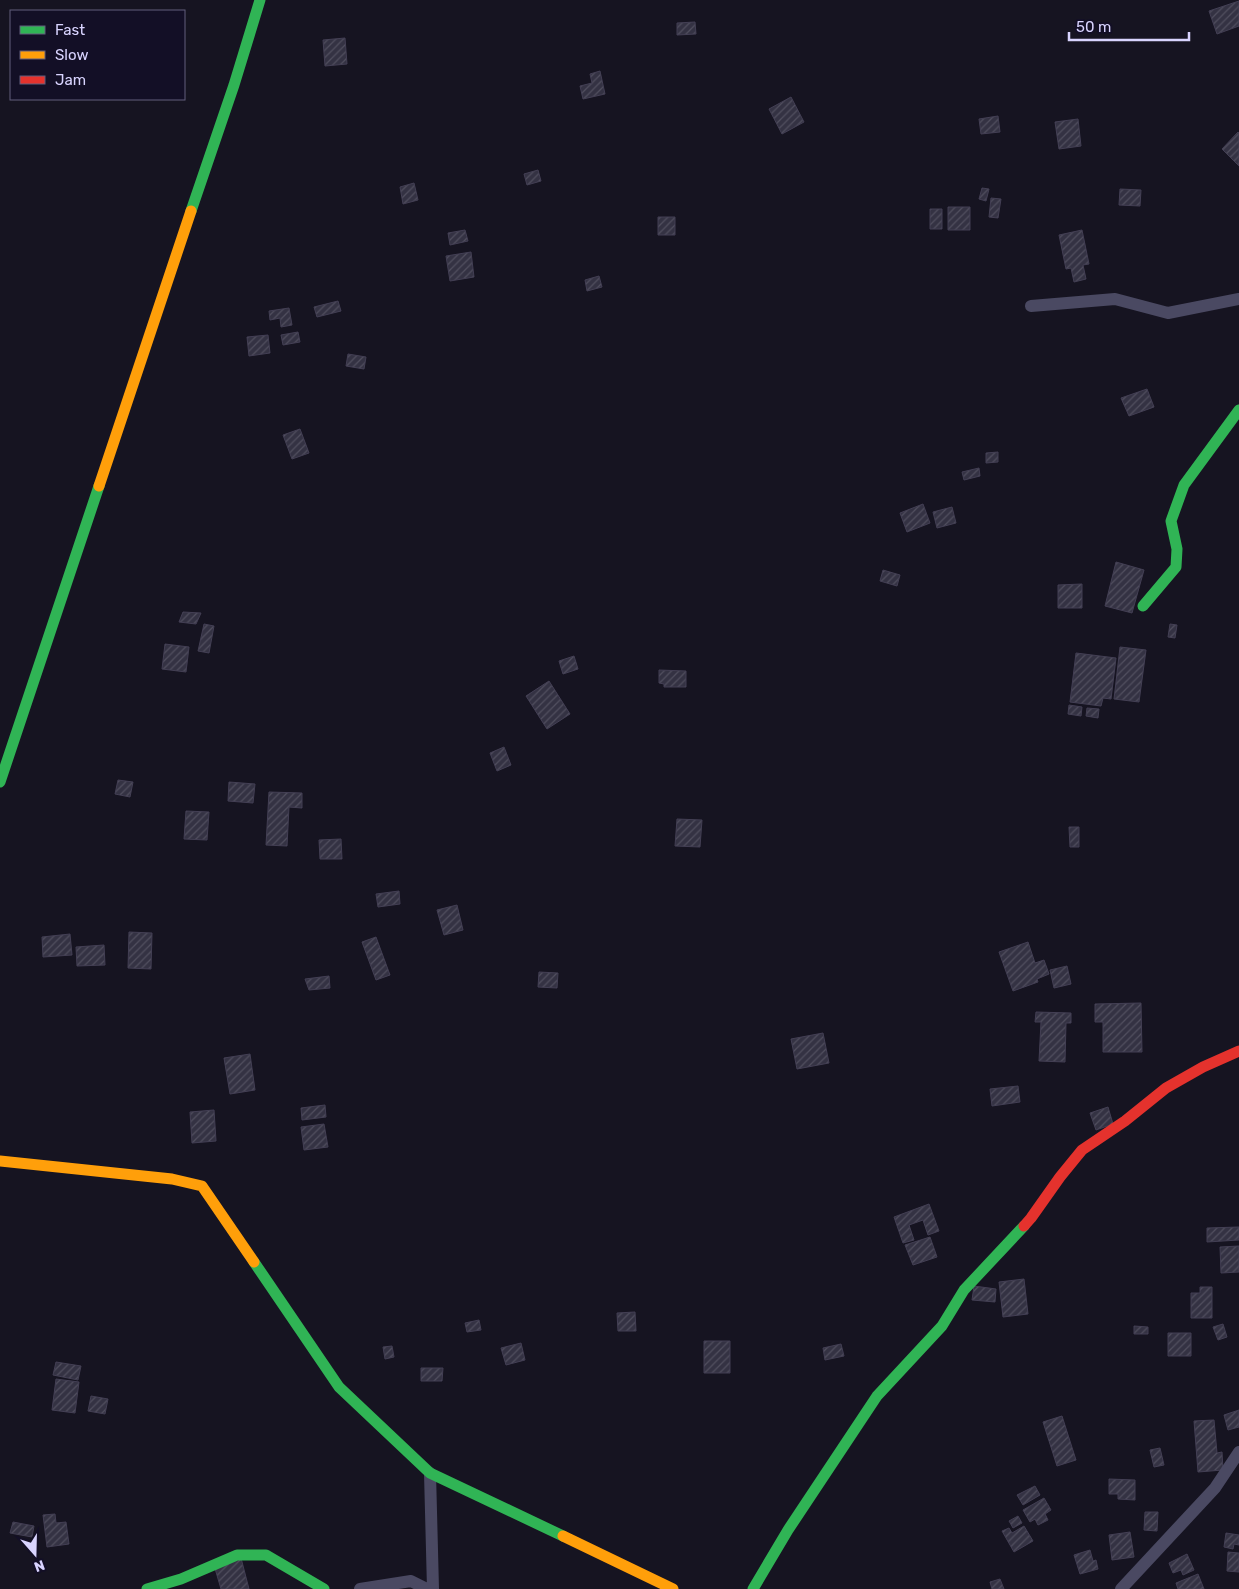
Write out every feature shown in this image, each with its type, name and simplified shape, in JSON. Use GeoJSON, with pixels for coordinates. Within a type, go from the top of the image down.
{"type":"FeatureCollection","features":[{"type":"Feature","properties":{"kind":"street"},"geometry":{"type":"LineString","coordinates":[[0,782],[234,85],[260,0]]}},
{"type":"Feature","properties":{"kind":"street"},"geometry":{"type":"LineString","coordinates":[[1031,306],[1115,299],[1168,313],[1239,299]]}},
{"type":"Feature","properties":{"kind":"street"},"geometry":{"type":"LineString","coordinates":[[1143,606],[1176,567],[1177,549],[1171,521],[1184,485],[1228,422],[1239,410]]}},
{"type":"Feature","properties":{"kind":"street"},"geometry":{"type":"LineString","coordinates":[[753,1589],[788,1530],[877,1396],[942,1326],[964,1290],[1031,1218],[1082,1150],[1125,1121],[1166,1088],[1203,1067],[1239,1051]]}},
{"type":"Feature","properties":{"kind":"street"},"geometry":{"type":"LineString","coordinates":[[0,1160],[172,1179],[202,1186],[339,1387],[430,1473],[674,1589]]}},
{"type":"Feature","properties":{"kind":"street"},"geometry":{"type":"LineString","coordinates":[[1122,1589],[1215,1488],[1239,1452]]}},
{"type":"Feature","properties":{"kind":"street"},"geometry":{"type":"LineString","coordinates":[[430,1473],[433,1589]]}},
{"type":"Feature","properties":{"kind":"street"},"geometry":{"type":"LineString","coordinates":[[147,1589],[181,1579],[236,1555],[266,1555],[324,1589]]}},
{"type":"Feature","properties":{"kind":"street"},"geometry":{"type":"LineString","coordinates":[[360,1589],[411,1581],[427,1589]]}},
{"type":"Feature","properties":{"kind":"building"},"geometry":{"type":"Polygon","coordinates":[[[1239,1],[1239,26],[1217,34],[1209,11],[1239,1]]]}},
{"type":"Feature","properties":{"kind":"building"},"geometry":{"type":"Polygon","coordinates":[[[695,22],[696,34],[677,35],[677,23],[695,22]]]}},
{"type":"Feature","properties":{"kind":"building"},"geometry":{"type":"Polygon","coordinates":[[[345,38],[347,64],[325,66],[323,40],[345,38]]]}},
{"type":"Feature","properties":{"kind":"building"},"geometry":{"type":"Polygon","coordinates":[[[600,71],[605,94],[583,99],[580,86],[592,83],[590,74],[600,71]]]}},
{"type":"Feature","properties":{"kind":"building"},"geometry":{"type":"Polygon","coordinates":[[[791,97],[804,122],[782,134],[769,109],[791,97]]]}},
{"type":"Feature","properties":{"kind":"building"},"geometry":{"type":"Polygon","coordinates":[[[998,116],[1000,132],[981,134],[979,119],[998,116]]]}},
{"type":"Feature","properties":{"kind":"building"},"geometry":{"type":"Polygon","coordinates":[[[1078,119],[1081,146],[1059,149],[1055,122],[1078,119]]]}},
{"type":"Feature","properties":{"kind":"building"},"geometry":{"type":"Polygon","coordinates":[[[1239,133],[1239,166],[1222,149],[1239,133]]]}},
{"type":"Feature","properties":{"kind":"building"},"geometry":{"type":"Polygon","coordinates":[[[538,170],[541,181],[527,185],[524,174],[538,170]]]}},
{"type":"Feature","properties":{"kind":"building"},"geometry":{"type":"Polygon","coordinates":[[[414,183],[418,200],[403,204],[400,187],[414,183]]]}},
{"type":"Feature","properties":{"kind":"building"},"geometry":{"type":"Polygon","coordinates":[[[982,188],[989,189],[986,201],[979,199],[982,188]]]}},
{"type":"Feature","properties":{"kind":"building"},"geometry":{"type":"Polygon","coordinates":[[[1120,189],[1141,190],[1140,206],[1119,205],[1120,189]]]}},
{"type":"Feature","properties":{"kind":"building"},"geometry":{"type":"Polygon","coordinates":[[[991,198],[1001,199],[998,218],[989,217],[991,198]]]}},
{"type":"Feature","properties":{"kind":"building"},"geometry":{"type":"Polygon","coordinates":[[[948,207],[970,207],[970,230],[948,230],[948,207]]]}},
{"type":"Feature","properties":{"kind":"building"},"geometry":{"type":"Polygon","coordinates":[[[930,209],[942,209],[942,229],[930,229],[930,209]]]}},
{"type":"Feature","properties":{"kind":"building"},"geometry":{"type":"Polygon","coordinates":[[[658,217],[675,217],[675,235],[658,235],[658,217]]]}},
{"type":"Feature","properties":{"kind":"building"},"geometry":{"type":"Polygon","coordinates":[[[465,230],[468,241],[450,245],[448,233],[465,230]]]}},
{"type":"Feature","properties":{"kind":"building"},"geometry":{"type":"Polygon","coordinates":[[[1082,230],[1089,264],[1083,265],[1086,279],[1074,282],[1071,268],[1066,269],[1059,235],[1082,230]]]}},
{"type":"Feature","properties":{"kind":"building"},"geometry":{"type":"Polygon","coordinates":[[[471,252],[474,277],[450,281],[446,256],[471,252]]]}},
{"type":"Feature","properties":{"kind":"building"},"geometry":{"type":"Polygon","coordinates":[[[599,276],[602,287],[587,291],[585,280],[599,276]]]}},
{"type":"Feature","properties":{"kind":"building"},"geometry":{"type":"Polygon","coordinates":[[[338,301],[341,311],[317,317],[314,307],[338,301]]]}},
{"type":"Feature","properties":{"kind":"building"},"geometry":{"type":"Polygon","coordinates":[[[289,308],[292,325],[281,327],[280,318],[270,320],[269,311],[289,308]]]}},
{"type":"Feature","properties":{"kind":"building"},"geometry":{"type":"Polygon","coordinates":[[[298,332],[300,342],[283,345],[281,335],[298,332]]]}},
{"type":"Feature","properties":{"kind":"building"},"geometry":{"type":"Polygon","coordinates":[[[268,335],[270,353],[249,356],[247,337],[268,335]]]}},
{"type":"Feature","properties":{"kind":"building"},"geometry":{"type":"Polygon","coordinates":[[[348,354],[366,357],[364,369],[346,366],[348,354]]]}},
{"type":"Feature","properties":{"kind":"building"},"geometry":{"type":"Polygon","coordinates":[[[1147,389],[1154,407],[1129,416],[1121,398],[1147,389]]]}},
{"type":"Feature","properties":{"kind":"building"},"geometry":{"type":"Polygon","coordinates":[[[300,429],[309,453],[292,459],[283,435],[300,429]]]}},
{"type":"Feature","properties":{"kind":"building"},"geometry":{"type":"Polygon","coordinates":[[[998,452],[998,462],[986,463],[986,453],[998,452]]]}},
{"type":"Feature","properties":{"kind":"building"},"geometry":{"type":"Polygon","coordinates":[[[979,468],[980,476],[964,480],[962,472],[979,468]]]}},
{"type":"Feature","properties":{"kind":"building"},"geometry":{"type":"Polygon","coordinates":[[[923,504],[930,523],[907,532],[900,513],[923,504]]]}},
{"type":"Feature","properties":{"kind":"building"},"geometry":{"type":"Polygon","coordinates":[[[952,507],[956,523],[937,528],[933,512],[952,507]]]}},
{"type":"Feature","properties":{"kind":"building"},"geometry":{"type":"Polygon","coordinates":[[[1116,562],[1144,570],[1132,613],[1105,606],[1116,562]]]}},
{"type":"Feature","properties":{"kind":"building"},"geometry":{"type":"Polygon","coordinates":[[[883,570],[900,575],[897,586],[880,581],[883,570]]]}},
{"type":"Feature","properties":{"kind":"building"},"geometry":{"type":"Polygon","coordinates":[[[1082,584],[1082,608],[1058,608],[1058,585],[1082,584]]]}},
{"type":"Feature","properties":{"kind":"building"},"geometry":{"type":"Polygon","coordinates":[[[183,612],[201,613],[196,624],[179,622],[183,612]]]}},
{"type":"Feature","properties":{"kind":"building"},"geometry":{"type":"Polygon","coordinates":[[[204,624],[214,626],[209,653],[198,651],[204,624]]]}},
{"type":"Feature","properties":{"kind":"building"},"geometry":{"type":"Polygon","coordinates":[[[1170,624],[1177,625],[1175,638],[1168,637],[1170,624]]]}},
{"type":"Feature","properties":{"kind":"building"},"geometry":{"type":"Polygon","coordinates":[[[165,644],[189,647],[186,672],[162,669],[165,644]]]}},
{"type":"Feature","properties":{"kind":"building"},"geometry":{"type":"Polygon","coordinates":[[[1120,647],[1146,650],[1139,702],[1114,699],[1120,647]]]}},
{"type":"Feature","properties":{"kind":"building"},"geometry":{"type":"Polygon","coordinates":[[[1076,653],[1116,658],[1111,699],[1103,698],[1101,706],[1070,702],[1076,653]]]}},
{"type":"Feature","properties":{"kind":"building"},"geometry":{"type":"Polygon","coordinates":[[[574,656],[578,669],[563,674],[559,661],[574,656]]]}},
{"type":"Feature","properties":{"kind":"building"},"geometry":{"type":"Polygon","coordinates":[[[659,670],[686,671],[686,687],[664,687],[664,684],[659,683],[659,670]]]}},
{"type":"Feature","properties":{"kind":"building"},"geometry":{"type":"Polygon","coordinates":[[[549,681],[570,714],[547,729],[526,696],[549,681]]]}},
{"type":"Feature","properties":{"kind":"building"},"geometry":{"type":"Polygon","coordinates":[[[1069,705],[1082,707],[1081,716],[1068,714],[1069,705]]]}},
{"type":"Feature","properties":{"kind":"building"},"geometry":{"type":"Polygon","coordinates":[[[1087,708],[1099,709],[1098,718],[1086,716],[1087,708]]]}},
{"type":"Feature","properties":{"kind":"building"},"geometry":{"type":"Polygon","coordinates":[[[504,747],[511,765],[497,771],[490,753],[504,747]]]}},
{"type":"Feature","properties":{"kind":"building"},"geometry":{"type":"Polygon","coordinates":[[[118,780],[133,782],[130,797],[115,794],[118,780]]]}},
{"type":"Feature","properties":{"kind":"building"},"geometry":{"type":"Polygon","coordinates":[[[229,782],[255,784],[253,803],[228,801],[229,782]]]}},
{"type":"Feature","properties":{"kind":"building"},"geometry":{"type":"Polygon","coordinates":[[[269,792],[302,793],[302,808],[289,807],[287,846],[266,845],[269,792]]]}},
{"type":"Feature","properties":{"kind":"building"},"geometry":{"type":"Polygon","coordinates":[[[186,811],[209,812],[207,840],[184,839],[186,811]]]}},
{"type":"Feature","properties":{"kind":"building"},"geometry":{"type":"Polygon","coordinates":[[[677,819],[702,820],[700,847],[675,846],[677,819]]]}},
{"type":"Feature","properties":{"kind":"building"},"geometry":{"type":"Polygon","coordinates":[[[1069,827],[1079,827],[1079,847],[1070,847],[1069,827]]]}},
{"type":"Feature","properties":{"kind":"building"},"geometry":{"type":"Polygon","coordinates":[[[341,839],[342,859],[320,859],[319,840],[341,839]]]}},
{"type":"Feature","properties":{"kind":"building"},"geometry":{"type":"Polygon","coordinates":[[[399,891],[400,904],[378,907],[376,894],[399,891]]]}},
{"type":"Feature","properties":{"kind":"building"},"geometry":{"type":"Polygon","coordinates":[[[457,905],[463,930],[444,935],[437,910],[457,905]]]}},
{"type":"Feature","properties":{"kind":"building"},"geometry":{"type":"Polygon","coordinates":[[[129,932],[152,933],[151,969],[128,968],[129,932]]]}},
{"type":"Feature","properties":{"kind":"building"},"geometry":{"type":"Polygon","coordinates":[[[70,934],[72,955],[43,957],[42,937],[70,934]]]}},
{"type":"Feature","properties":{"kind":"building"},"geometry":{"type":"Polygon","coordinates":[[[376,937],[390,975],[376,980],[362,942],[376,937]]]}},
{"type":"Feature","properties":{"kind":"building"},"geometry":{"type":"Polygon","coordinates":[[[1028,942],[1035,963],[1044,960],[1049,974],[1037,979],[1038,982],[1013,991],[999,952],[1028,942]]]}},
{"type":"Feature","properties":{"kind":"building"},"geometry":{"type":"Polygon","coordinates":[[[104,945],[105,965],[77,966],[76,947],[104,945]]]}},
{"type":"Feature","properties":{"kind":"building"},"geometry":{"type":"Polygon","coordinates":[[[1067,966],[1071,984],[1054,988],[1050,970],[1067,966]]]}},
{"type":"Feature","properties":{"kind":"building"},"geometry":{"type":"Polygon","coordinates":[[[539,972],[558,973],[557,988],[538,987],[539,972]]]}},
{"type":"Feature","properties":{"kind":"building"},"geometry":{"type":"Polygon","coordinates":[[[329,976],[330,988],[309,990],[305,979],[329,976]]]}},
{"type":"Feature","properties":{"kind":"building"},"geometry":{"type":"Polygon","coordinates":[[[1141,1003],[1142,1052],[1103,1052],[1103,1022],[1095,1022],[1095,1004],[1141,1003]]]}},
{"type":"Feature","properties":{"kind":"building"},"geometry":{"type":"Polygon","coordinates":[[[1036,1012],[1071,1013],[1071,1023],[1066,1023],[1065,1062],[1039,1061],[1041,1022],[1035,1022],[1036,1012]]]}},
{"type":"Feature","properties":{"kind":"building"},"geometry":{"type":"Polygon","coordinates":[[[823,1033],[829,1063],[797,1069],[791,1039],[823,1033]]]}},
{"type":"Feature","properties":{"kind":"building"},"geometry":{"type":"Polygon","coordinates":[[[250,1054],[255,1090],[230,1094],[224,1058],[250,1054]]]}},
{"type":"Feature","properties":{"kind":"building"},"geometry":{"type":"Polygon","coordinates":[[[1018,1086],[1020,1102],[992,1106],[990,1089],[1018,1086]]]}},
{"type":"Feature","properties":{"kind":"building"},"geometry":{"type":"Polygon","coordinates":[[[325,1105],[326,1117],[302,1120],[301,1108],[325,1105]]]}},
{"type":"Feature","properties":{"kind":"building"},"geometry":{"type":"Polygon","coordinates":[[[1108,1107],[1113,1124],[1096,1130],[1090,1113],[1108,1107]]]}},
{"type":"Feature","properties":{"kind":"building"},"geometry":{"type":"Polygon","coordinates":[[[214,1110],[216,1141],[192,1143],[190,1112],[214,1110]]]}},
{"type":"Feature","properties":{"kind":"building"},"geometry":{"type":"Polygon","coordinates":[[[324,1124],[328,1147],[304,1150],[301,1127],[324,1124]]]}},
{"type":"Feature","properties":{"kind":"building"},"geometry":{"type":"Polygon","coordinates":[[[929,1204],[939,1231],[928,1235],[923,1220],[909,1225],[914,1240],[903,1243],[894,1217],[929,1204]]]}},
{"type":"Feature","properties":{"kind":"building"},"geometry":{"type":"Polygon","coordinates":[[[1239,1227],[1239,1240],[1207,1242],[1207,1228],[1239,1227]]]}},
{"type":"Feature","properties":{"kind":"building"},"geometry":{"type":"Polygon","coordinates":[[[930,1237],[937,1257],[913,1265],[905,1245],[930,1237]]]}},
{"type":"Feature","properties":{"kind":"building"},"geometry":{"type":"Polygon","coordinates":[[[1239,1246],[1239,1272],[1221,1273],[1220,1247],[1239,1246]]]}},
{"type":"Feature","properties":{"kind":"building"},"geometry":{"type":"Polygon","coordinates":[[[1024,1279],[1028,1314],[1003,1317],[999,1282],[1024,1279]]]}},
{"type":"Feature","properties":{"kind":"building"},"geometry":{"type":"Polygon","coordinates":[[[974,1286],[996,1289],[995,1302],[972,1300],[974,1286]]]}},
{"type":"Feature","properties":{"kind":"building"},"geometry":{"type":"Polygon","coordinates":[[[1200,1287],[1212,1287],[1212,1318],[1191,1318],[1191,1293],[1200,1293],[1200,1287]]]}},
{"type":"Feature","properties":{"kind":"building"},"geometry":{"type":"Polygon","coordinates":[[[635,1312],[636,1331],[618,1331],[617,1313],[635,1312]]]}},
{"type":"Feature","properties":{"kind":"building"},"geometry":{"type":"Polygon","coordinates":[[[479,1320],[481,1330],[467,1332],[465,1323],[479,1320]]]}},
{"type":"Feature","properties":{"kind":"building"},"geometry":{"type":"Polygon","coordinates":[[[1223,1324],[1227,1337],[1218,1340],[1213,1327],[1223,1324]]]}},
{"type":"Feature","properties":{"kind":"building"},"geometry":{"type":"Polygon","coordinates":[[[1134,1326],[1148,1327],[1148,1334],[1134,1334],[1134,1326]]]}},
{"type":"Feature","properties":{"kind":"building"},"geometry":{"type":"Polygon","coordinates":[[[1168,1333],[1191,1333],[1191,1356],[1168,1356],[1168,1333]]]}},
{"type":"Feature","properties":{"kind":"building"},"geometry":{"type":"Polygon","coordinates":[[[704,1341],[730,1341],[730,1373],[704,1373],[704,1341]]]}},
{"type":"Feature","properties":{"kind":"building"},"geometry":{"type":"Polygon","coordinates":[[[521,1343],[525,1360],[506,1365],[501,1348],[521,1343]]]}},
{"type":"Feature","properties":{"kind":"building"},"geometry":{"type":"Polygon","coordinates":[[[841,1344],[844,1356],[825,1360],[823,1348],[841,1344]]]}},
{"type":"Feature","properties":{"kind":"building"},"geometry":{"type":"Polygon","coordinates":[[[392,1346],[394,1357],[385,1359],[383,1347],[392,1346]]]}},
{"type":"Feature","properties":{"kind":"building"},"geometry":{"type":"Polygon","coordinates":[[[56,1362],[81,1366],[78,1380],[53,1375],[56,1362]]]}},
{"type":"Feature","properties":{"kind":"building"},"geometry":{"type":"Polygon","coordinates":[[[421,1368],[443,1368],[442,1381],[421,1381],[421,1368]]]}},
{"type":"Feature","properties":{"kind":"building"},"geometry":{"type":"Polygon","coordinates":[[[56,1379],[79,1382],[75,1413],[52,1410],[56,1379]]]}},
{"type":"Feature","properties":{"kind":"building"},"geometry":{"type":"Polygon","coordinates":[[[91,1396],[108,1399],[105,1414],[88,1411],[91,1396]]]}},
{"type":"Feature","properties":{"kind":"building"},"geometry":{"type":"Polygon","coordinates":[[[1239,1410],[1239,1427],[1228,1430],[1224,1415],[1239,1410]]]}},
{"type":"Feature","properties":{"kind":"building"},"geometry":{"type":"Polygon","coordinates":[[[1062,1416],[1076,1460],[1057,1466],[1043,1422],[1062,1416]]]}},
{"type":"Feature","properties":{"kind":"building"},"geometry":{"type":"Polygon","coordinates":[[[1214,1420],[1217,1453],[1222,1452],[1223,1470],[1198,1472],[1194,1421],[1214,1420]]]}},
{"type":"Feature","properties":{"kind":"building"},"geometry":{"type":"Polygon","coordinates":[[[1160,1448],[1164,1465],[1154,1467],[1150,1450],[1160,1448]]]}},
{"type":"Feature","properties":{"kind":"building"},"geometry":{"type":"Polygon","coordinates":[[[1109,1479],[1135,1480],[1135,1500],[1118,1499],[1118,1494],[1109,1494],[1109,1479]]]}},
{"type":"Feature","properties":{"kind":"building"},"geometry":{"type":"Polygon","coordinates":[[[1035,1486],[1040,1495],[1023,1505],[1017,1495],[1035,1486]]]}},
{"type":"Feature","properties":{"kind":"building"},"geometry":{"type":"Polygon","coordinates":[[[1044,1498],[1051,1510],[1045,1514],[1048,1520],[1038,1525],[1035,1519],[1030,1522],[1023,1510],[1044,1498]]]}},
{"type":"Feature","properties":{"kind":"building"},"geometry":{"type":"Polygon","coordinates":[[[1145,1512],[1158,1512],[1157,1531],[1144,1530],[1145,1512]]]}},
{"type":"Feature","properties":{"kind":"building"},"geometry":{"type":"Polygon","coordinates":[[[55,1514],[56,1523],[66,1522],[69,1544],[47,1547],[43,1515],[55,1514]]]}},
{"type":"Feature","properties":{"kind":"building"},"geometry":{"type":"Polygon","coordinates":[[[1018,1516],[1022,1523],[1013,1528],[1009,1521],[1018,1516]]]}},
{"type":"Feature","properties":{"kind":"building"},"geometry":{"type":"Polygon","coordinates":[[[13,1522],[34,1526],[32,1537],[10,1533],[13,1522]]]}},
{"type":"Feature","properties":{"kind":"building"},"geometry":{"type":"Polygon","coordinates":[[[1024,1526],[1033,1541],[1014,1552],[1002,1531],[1009,1528],[1012,1533],[1024,1526]]]}},
{"type":"Feature","properties":{"kind":"building"},"geometry":{"type":"Polygon","coordinates":[[[1130,1532],[1134,1557],[1112,1560],[1109,1535],[1130,1532]]]}},
{"type":"Feature","properties":{"kind":"building"},"geometry":{"type":"Polygon","coordinates":[[[1226,1533],[1239,1535],[1239,1545],[1234,1544],[1233,1549],[1224,1547],[1226,1533]]]}},
{"type":"Feature","properties":{"kind":"building"},"geometry":{"type":"Polygon","coordinates":[[[1090,1550],[1093,1561],[1096,1560],[1098,1569],[1080,1574],[1074,1555],[1090,1550]]]}},
{"type":"Feature","properties":{"kind":"building"},"geometry":{"type":"Polygon","coordinates":[[[1228,1552],[1239,1553],[1239,1572],[1227,1571],[1228,1552]]]}},
{"type":"Feature","properties":{"kind":"building"},"geometry":{"type":"Polygon","coordinates":[[[1187,1554],[1194,1570],[1183,1575],[1181,1570],[1173,1573],[1169,1563],[1187,1554]]]}},
{"type":"Feature","properties":{"kind":"building"},"geometry":{"type":"Polygon","coordinates":[[[241,1558],[249,1589],[221,1589],[214,1565],[241,1558]]]}},
{"type":"Feature","properties":{"kind":"building"},"geometry":{"type":"Polygon","coordinates":[[[1198,1574],[1204,1589],[1178,1589],[1176,1583],[1198,1574]]]}},
{"type":"Feature","properties":{"kind":"building"},"geometry":{"type":"Polygon","coordinates":[[[1000,1579],[1004,1589],[992,1589],[990,1582],[1000,1579]]]}},
{"type":"Feature","properties":{"kind":"traffic: fast"},"geometry":{"type":"LineString","coordinates":[[191,211],[234,85],[260,0]]}},
{"type":"Feature","properties":{"kind":"traffic: fast"},"geometry":{"type":"LineString","coordinates":[[1143,606],[1176,567],[1177,549],[1171,521],[1184,485],[1239,410]]}},
{"type":"Feature","properties":{"kind":"traffic: fast"},"geometry":{"type":"LineString","coordinates":[[0,782],[99,486]]}},
{"type":"Feature","properties":{"kind":"traffic: fast"},"geometry":{"type":"LineString","coordinates":[[753,1589],[788,1530],[877,1396],[942,1326],[964,1290],[1024,1226]]}},
{"type":"Feature","properties":{"kind":"traffic: fast"},"geometry":{"type":"LineString","coordinates":[[254,1262],[339,1387],[430,1473],[563,1536]]}},
{"type":"Feature","properties":{"kind":"traffic: fast"},"geometry":{"type":"LineString","coordinates":[[147,1589],[181,1579],[237,1555],[266,1555],[324,1589]]}},
{"type":"Feature","properties":{"kind":"traffic: slow"},"geometry":{"type":"LineString","coordinates":[[99,486],[191,211]]}},
{"type":"Feature","properties":{"kind":"traffic: slow"},"geometry":{"type":"LineString","coordinates":[[0,1161],[172,1179],[202,1186],[254,1262]]}},
{"type":"Feature","properties":{"kind":"traffic: slow"},"geometry":{"type":"LineString","coordinates":[[563,1536],[673,1589]]}},
{"type":"Feature","properties":{"kind":"traffic: jam"},"geometry":{"type":"LineString","coordinates":[[1024,1226],[1082,1150],[1125,1121],[1166,1088],[1203,1067],[1239,1051]]}}]}
